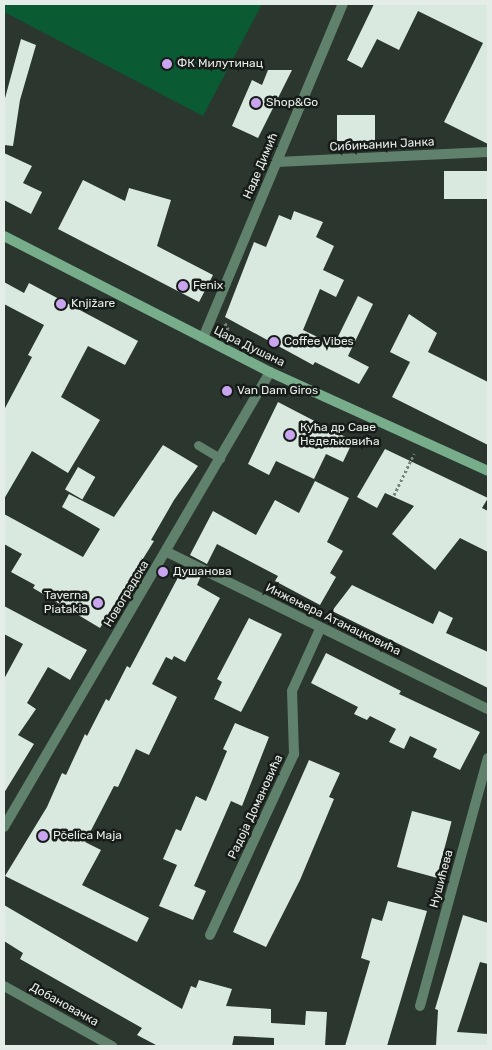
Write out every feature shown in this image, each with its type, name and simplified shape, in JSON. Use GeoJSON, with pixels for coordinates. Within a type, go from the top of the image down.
{"type":"FeatureCollection","features":[{"type":"Feature","properties":{"kind":"main road","name":"Цара Душана"},"geometry":{"type":"LineString","coordinates":[[4,236],[270,372],[488,471]]}},
{"type":"Feature","properties":{"kind":"street","name":"Наде Димић"},"geometry":{"type":"LineString","coordinates":[[203,338],[343,4]]}},
{"type":"Feature","properties":{"kind":"street","name":"Сибињанин Јанка"},"geometry":{"type":"LineString","coordinates":[[277,162],[488,152]]}},
{"type":"Feature","properties":{"kind":"street","name":"Новоградска"},"geometry":{"type":"LineString","coordinates":[[4,827],[167,552],[270,372]]}},
{"type":"Feature","properties":{"kind":"street","name":"Инжењера Атанацковића"},"geometry":{"type":"LineString","coordinates":[[167,552],[320,629],[488,709]]}},
{"type":"Feature","properties":{"kind":"street","name":"Радоја Домановића"},"geometry":{"type":"LineString","coordinates":[[210,935],[294,754],[292,691],[320,629]]}},
{"type":"Feature","properties":{"kind":"street","name":"Нушићева"},"geometry":{"type":"LineString","coordinates":[[420,1006],[488,758]]}},
{"type":"Feature","properties":{"kind":"street","name":"Добановачка"},"geometry":{"type":"LineString","coordinates":[[4,986],[112,1046]]}},
{"type":"Feature","properties":{"kind":"lane"},"geometry":{"type":"LineString","coordinates":[[198,445],[220,458]]}},
{"type":"Feature","properties":{"kind":"path"},"geometry":{"type":"LineString","coordinates":[[394,495],[414,454]]}},
{"type":"Feature","properties":{"kind":"green space","name":"ФК Милутинац"},"geometry":{"type":"Polygon","coordinates":[[[4,4],[262,4],[203,116],[4,12],[4,4]]]}},
{"type":"Feature","properties":{"kind":"building"},"geometry":{"type":"Polygon","coordinates":[[[374,4],[488,4],[488,144],[444,122],[483,43],[418,11],[399,50],[377,39],[362,68],[347,60],[374,4]]]}},
{"type":"Feature","properties":{"kind":"building"},"geometry":{"type":"Polygon","coordinates":[[[21,39],[36,45],[20,100],[13,146],[4,145],[4,102],[21,39]]]}},
{"type":"Feature","properties":{"kind":"building"},"geometry":{"type":"Polygon","coordinates":[[[268,70],[292,70],[258,138],[232,126],[252,80],[262,85],[268,70]]]}},
{"type":"Feature","properties":{"kind":"building"},"geometry":{"type":"Polygon","coordinates":[[[337,115],[375,115],[375,141],[337,141],[337,115]]]}},
{"type":"Feature","properties":{"kind":"building"},"geometry":{"type":"Polygon","coordinates":[[[4,153],[32,166],[23,183],[42,192],[31,214],[4,200],[4,153]]]}},
{"type":"Feature","properties":{"kind":"building"},"geometry":{"type":"Polygon","coordinates":[[[444,171],[488,171],[488,199],[444,199],[444,171]]]}},
{"type":"Feature","properties":{"kind":"building"},"geometry":{"type":"Polygon","coordinates":[[[83,180],[125,201],[129,188],[171,200],[157,246],[213,275],[199,302],[58,229],[83,180]]]}},
{"type":"Feature","properties":{"kind":"building"},"geometry":{"type":"Polygon","coordinates":[[[294,211],[323,222],[316,237],[334,246],[323,270],[344,280],[336,297],[320,289],[303,330],[334,345],[358,296],[373,304],[348,356],[369,367],[359,384],[315,362],[313,365],[225,317],[254,242],[266,247],[279,215],[291,220],[294,211]]]}},
{"type":"Feature","properties":{"kind":"building"},"geometry":{"type":"Polygon","coordinates":[[[4,282],[24,293],[29,283],[138,341],[125,365],[88,346],[61,397],[100,420],[68,473],[32,451],[4,499],[4,410],[32,357],[28,355],[44,325],[4,304],[4,282]]]}},
{"type":"Feature","properties":{"kind":"building"},"geometry":{"type":"Polygon","coordinates":[[[409,314],[437,333],[428,352],[488,382],[488,445],[392,397],[410,362],[390,352],[409,314]]]}},
{"type":"Feature","properties":{"kind":"building","name":"Кућа др Саве Недељковића"},"geometry":{"type":"Polygon","coordinates":[[[278,402],[353,441],[343,462],[326,454],[314,479],[276,461],[269,475],[248,464],[278,402]]]}},
{"type":"Feature","properties":{"kind":"building"},"geometry":{"type":"Polygon","coordinates":[[[163,445],[198,466],[174,500],[151,540],[154,541],[100,628],[33,588],[35,585],[11,572],[22,554],[4,544],[4,514],[83,557],[100,529],[62,507],[69,494],[114,517],[163,445]]]}},
{"type":"Feature","properties":{"kind":"building"},"geometry":{"type":"Polygon","coordinates":[[[385,449],[488,498],[482,508],[488,511],[488,552],[460,538],[435,570],[392,534],[414,506],[385,493],[377,508],[357,497],[385,449]]]}},
{"type":"Feature","properties":{"kind":"building"},"geometry":{"type":"Polygon","coordinates":[[[78,467],[95,477],[82,500],[65,490],[78,467]]]}},
{"type":"Feature","properties":{"kind":"building"},"geometry":{"type":"Polygon","coordinates":[[[315,481],[349,498],[327,542],[343,551],[330,573],[336,577],[320,605],[275,581],[278,576],[217,544],[207,564],[190,555],[213,511],[256,535],[275,500],[299,513],[315,481]]]}},
{"type":"Feature","properties":{"kind":"building"},"geometry":{"type":"Polygon","coordinates":[[[183,568],[201,576],[197,585],[220,598],[185,662],[174,656],[172,660],[166,657],[152,684],[177,697],[149,755],[136,749],[118,787],[114,786],[85,842],[101,850],[82,885],[149,918],[137,942],[5,876],[47,807],[62,773],[66,775],[85,734],[87,736],[106,699],[109,701],[127,666],[130,668],[183,568]]]}},
{"type":"Feature","properties":{"kind":"building"},"geometry":{"type":"Polygon","coordinates":[[[352,585],[433,624],[439,611],[453,618],[446,633],[488,652],[488,688],[332,611],[352,585]]]}},
{"type":"Feature","properties":{"kind":"building"},"geometry":{"type":"Polygon","coordinates":[[[4,606],[87,650],[70,680],[48,667],[27,703],[36,709],[18,735],[34,744],[4,793],[4,679],[23,644],[4,634],[4,606]]]}},
{"type":"Feature","properties":{"kind":"building"},"geometry":{"type":"Polygon","coordinates":[[[249,618],[282,634],[241,712],[214,699],[222,682],[217,679],[249,618]]]}},
{"type":"Feature","properties":{"kind":"building"},"geometry":{"type":"Polygon","coordinates":[[[326,653],[401,691],[399,694],[480,732],[460,770],[433,757],[437,749],[410,736],[404,749],[389,742],[396,729],[370,716],[367,720],[354,714],[358,707],[311,683],[326,653]]]}},
{"type":"Feature","properties":{"kind":"building"},"geometry":{"type":"Polygon","coordinates":[[[235,723],[269,737],[242,806],[231,801],[194,886],[206,891],[193,920],[159,906],[177,865],[163,859],[176,829],[181,831],[196,796],[206,801],[227,751],[223,749],[235,723]]]}},
{"type":"Feature","properties":{"kind":"building"},"geometry":{"type":"Polygon","coordinates":[[[309,760],[340,773],[329,797],[334,799],[300,880],[266,947],[233,932],[309,760]]]}},
{"type":"Feature","properties":{"kind":"building"},"geometry":{"type":"Polygon","coordinates":[[[412,811],[452,822],[437,878],[397,867],[412,811]]]}},
{"type":"Feature","properties":{"kind":"building"},"geometry":{"type":"Polygon","coordinates":[[[388,901],[427,911],[418,942],[387,1046],[345,1046],[370,961],[361,958],[372,918],[382,921],[388,901]]]}},
{"type":"Feature","properties":{"kind":"building"},"geometry":{"type":"Polygon","coordinates":[[[4,905],[182,1009],[191,986],[196,988],[199,980],[232,989],[226,1006],[271,1009],[271,1023],[305,1025],[306,1011],[327,1012],[325,1046],[274,1046],[274,1038],[234,1036],[232,1046],[156,1045],[137,1035],[142,1028],[20,959],[23,953],[4,941],[4,905]]]}},
{"type":"Feature","properties":{"kind":"building"},"geometry":{"type":"Polygon","coordinates":[[[463,915],[488,923],[488,964],[480,962],[457,1032],[488,1034],[488,1046],[436,1046],[438,1010],[435,1009],[463,915]]]}},
{"type":"Feature","properties":{"kind":"place","name":"ФК Милутинац"},"geometry":{"type":"Point","coordinates":[167,64]}},
{"type":"Feature","properties":{"kind":"place","name":"Shop&Go"},"geometry":{"type":"Point","coordinates":[256,103]}},
{"type":"Feature","properties":{"kind":"place","name":"Fenix"},"geometry":{"type":"Point","coordinates":[183,286]}},
{"type":"Feature","properties":{"kind":"place","name":"Knjižare"},"geometry":{"type":"Point","coordinates":[61,304]}},
{"type":"Feature","properties":{"kind":"place","name":"Coffee Vibes"},"geometry":{"type":"Point","coordinates":[274,342]}},
{"type":"Feature","properties":{"kind":"place","name":"Van Dam Giros"},"geometry":{"type":"Point","coordinates":[227,391]}},
{"type":"Feature","properties":{"kind":"place","name":"Кућа др Саве Недељковића"},"geometry":{"type":"Point","coordinates":[290,435]}},
{"type":"Feature","properties":{"kind":"place","name":"Душанова"},"geometry":{"type":"Point","coordinates":[163,572]}},
{"type":"Feature","properties":{"kind":"place","name":"Taverna Piatakia"},"geometry":{"type":"Point","coordinates":[98,603]}},
{"type":"Feature","properties":{"kind":"place","name":"Pčelica Maja"},"geometry":{"type":"Point","coordinates":[43,836]}}]}
